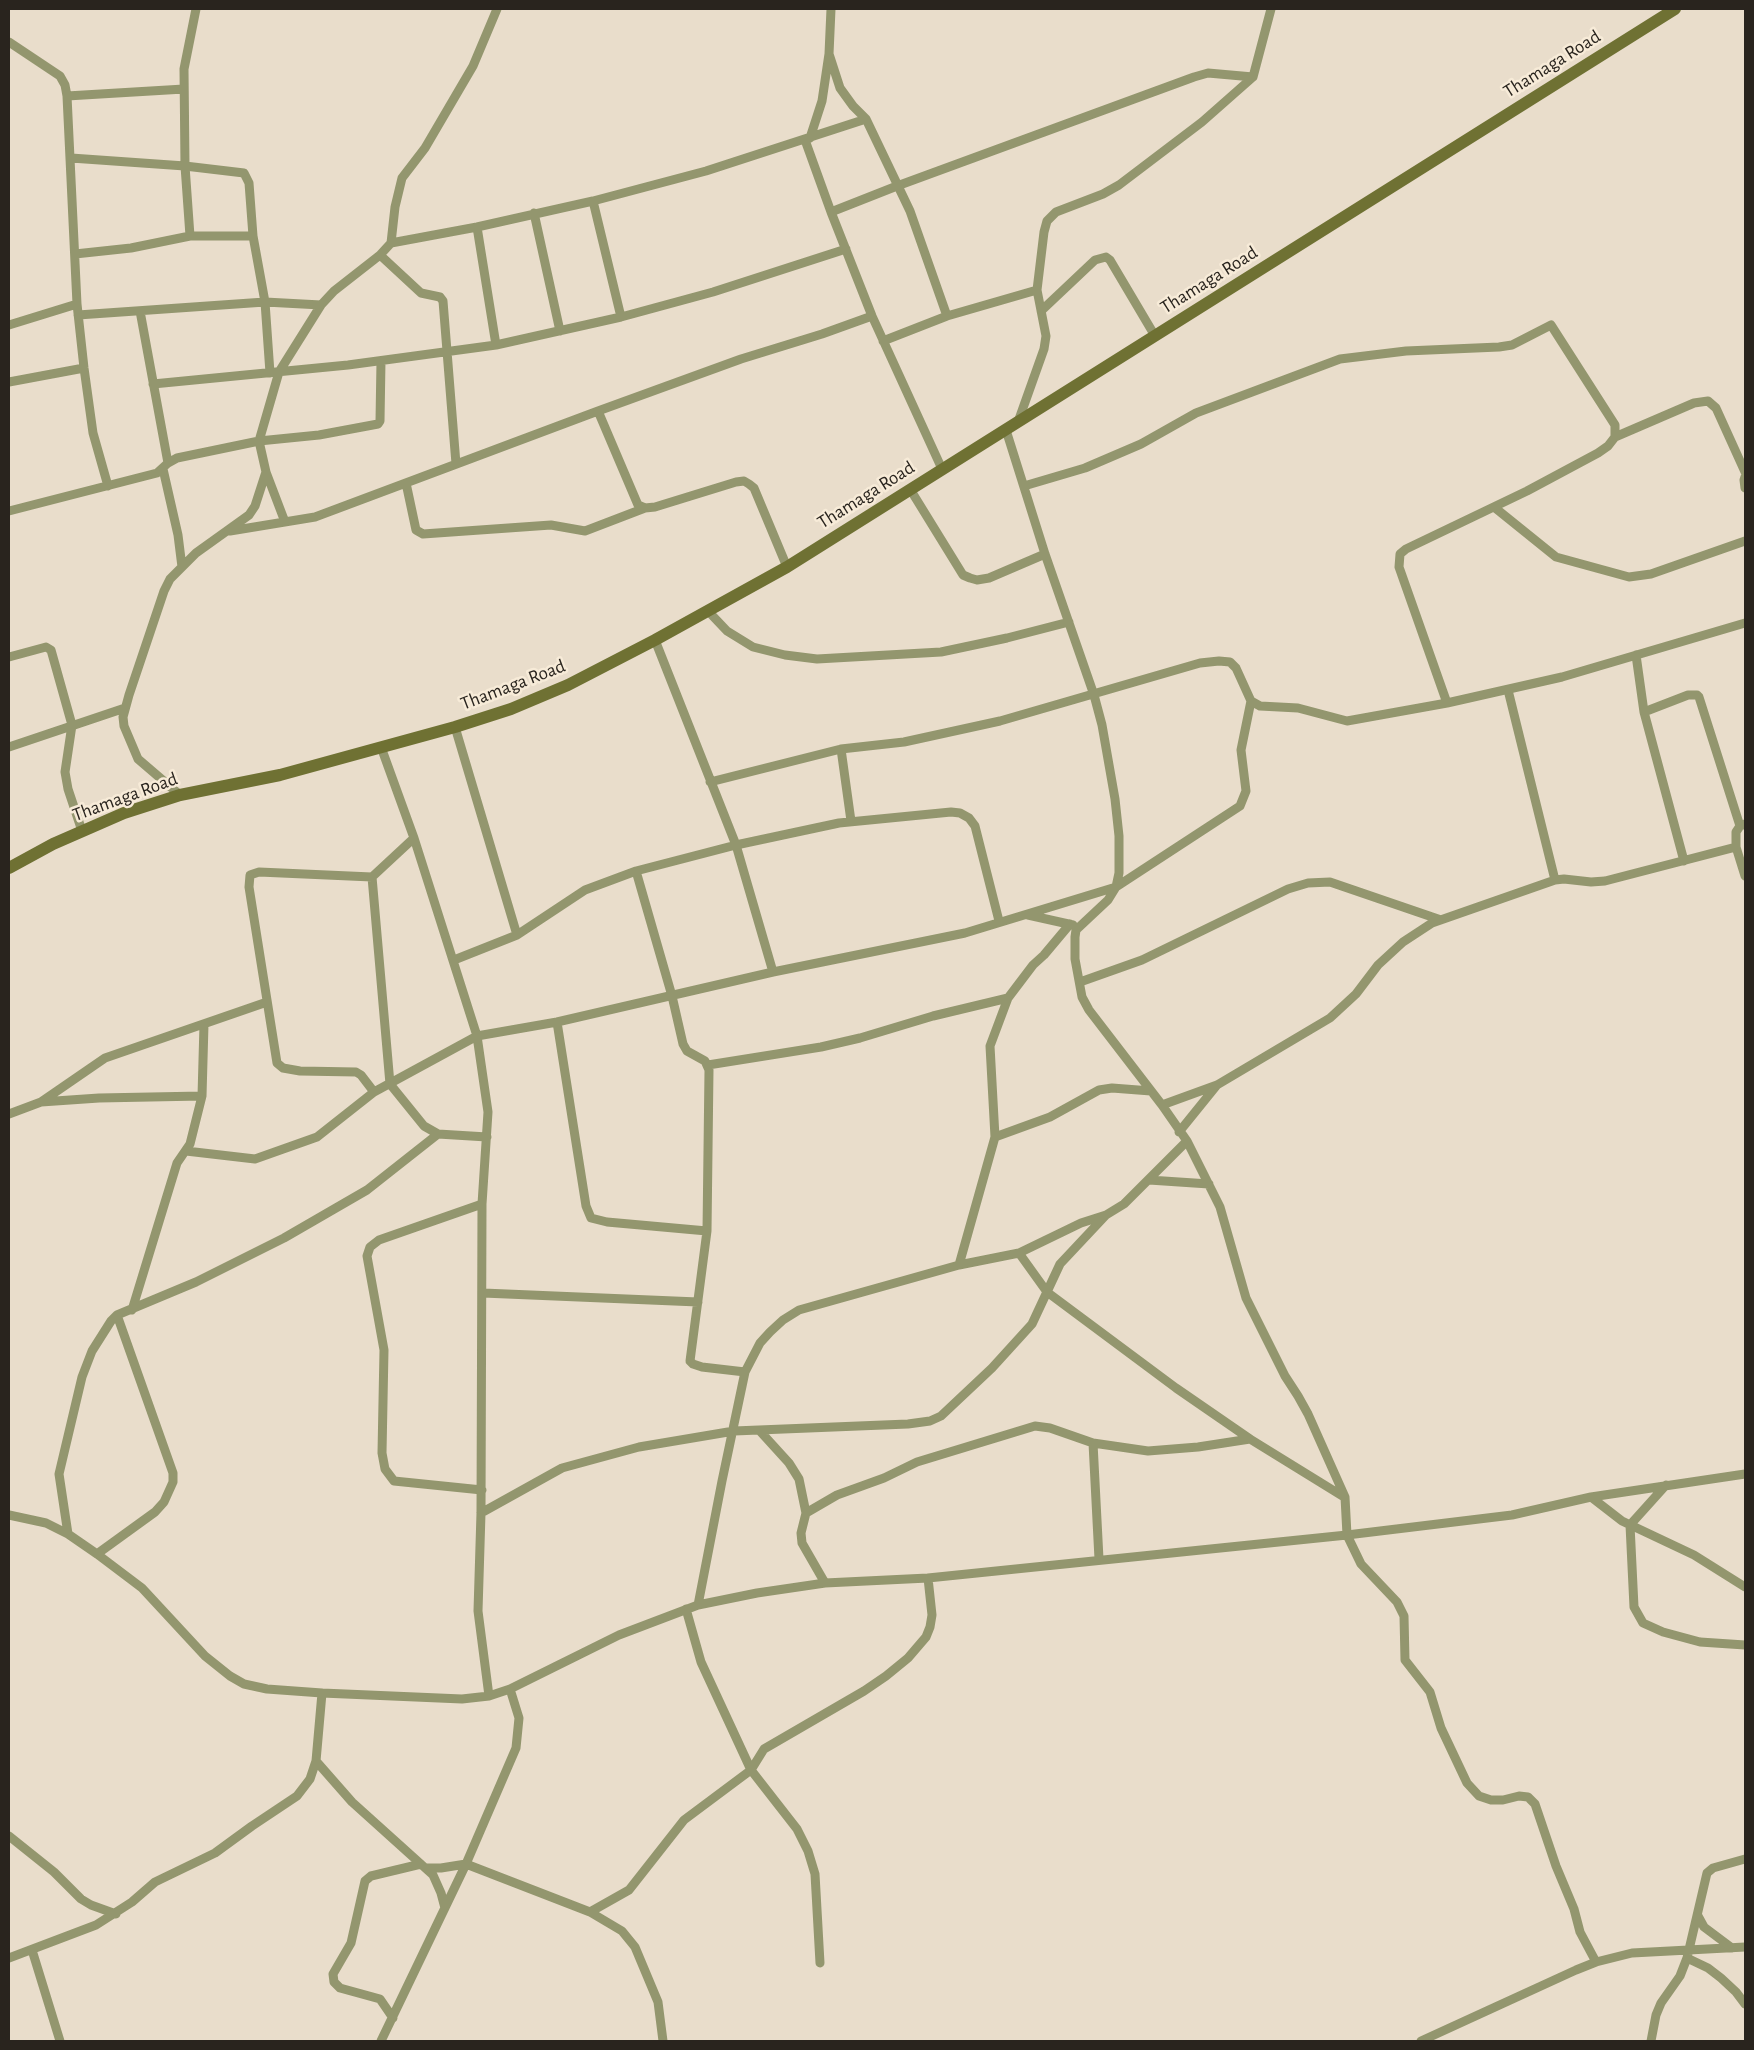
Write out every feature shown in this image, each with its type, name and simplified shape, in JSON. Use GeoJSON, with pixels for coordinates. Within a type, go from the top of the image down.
{"type":"FeatureCollection","features":[{"type":"Feature","properties":{"kind":"main road","name":"Thamaga Road"},"geometry":{"type":"LineString","coordinates":[[9,868],[53,844],[124,813],[180,796],[280,775],[455,727],[511,709],[568,685],[655,640],[787,567],[1675,9]]}},
{"type":"Feature","properties":{"kind":"street"},"geometry":{"type":"LineString","coordinates":[[190,236],[184,166],[184,61],[196,9]]}},
{"type":"Feature","properties":{"kind":"street"},"geometry":{"type":"LineString","coordinates":[[274,373],[321,305],[334,292],[380,255],[391,243],[395,207],[402,178],[425,148],[473,66],[497,9]]}},
{"type":"Feature","properties":{"kind":"street"},"geometry":{"type":"LineString","coordinates":[[831,9],[829,54],[822,101],[807,139],[831,212],[872,316],[942,469]]}},
{"type":"Feature","properties":{"kind":"street"},"geometry":{"type":"LineString","coordinates":[[1018,422],[1044,349],[1046,336],[1036,290],[1047,221],[1056,212],[1103,194],[1119,185],[1202,122],[1253,77],[1271,9]]}},
{"type":"Feature","properties":{"kind":"street"},"geometry":{"type":"LineString","coordinates":[[9,43],[60,76],[68,96],[78,315],[93,433],[108,486]]}},
{"type":"Feature","properties":{"kind":"street"},"geometry":{"type":"LineString","coordinates":[[829,54],[840,88],[853,106],[866,119],[910,211],[948,316]]}},
{"type":"Feature","properties":{"kind":"street"},"geometry":{"type":"LineString","coordinates":[[831,212],[1194,77],[1208,73],[1253,77]]}},
{"type":"Feature","properties":{"kind":"street"},"geometry":{"type":"LineString","coordinates":[[68,96],[184,89]]}},
{"type":"Feature","properties":{"kind":"street"},"geometry":{"type":"LineString","coordinates":[[391,243],[477,227],[593,201],[706,171],[866,119]]}},
{"type":"Feature","properties":{"kind":"street"},"geometry":{"type":"LineString","coordinates":[[71,158],[184,166],[244,173],[249,183],[253,236],[265,302],[274,373],[259,441],[266,472],[285,522]]}},
{"type":"Feature","properties":{"kind":"street"},"geometry":{"type":"LineString","coordinates":[[593,201],[621,317]]}},
{"type":"Feature","properties":{"kind":"street"},"geometry":{"type":"LineString","coordinates":[[534,213],[560,332]]}},
{"type":"Feature","properties":{"kind":"street"},"geometry":{"type":"LineString","coordinates":[[477,227],[496,345]]}},
{"type":"Feature","properties":{"kind":"street"},"geometry":{"type":"LineString","coordinates":[[75,254],[131,248],[190,236],[253,236]]}},
{"type":"Feature","properties":{"kind":"street"},"geometry":{"type":"LineString","coordinates":[[153,384],[381,361],[496,345],[560,332],[713,292],[846,249]]}},
{"type":"Feature","properties":{"kind":"street"},"geometry":{"type":"LineString","coordinates":[[380,255],[421,293],[442,298],[456,464]]}},
{"type":"Feature","properties":{"kind":"street"},"geometry":{"type":"LineString","coordinates":[[1041,311],[1096,260],[1106,257],[1110,260],[1155,336]]}},
{"type":"Feature","properties":{"kind":"street"},"geometry":{"type":"LineString","coordinates":[[884,341],[948,316],[1036,290]]}},
{"type":"Feature","properties":{"kind":"street"},"geometry":{"type":"LineString","coordinates":[[78,315],[265,302],[321,305]]}},
{"type":"Feature","properties":{"kind":"street"},"geometry":{"type":"LineString","coordinates":[[9,325],[77,304]]}},
{"type":"Feature","properties":{"kind":"street"},"geometry":{"type":"LineString","coordinates":[[140,311],[182,567]]}},
{"type":"Feature","properties":{"kind":"street"},"geometry":{"type":"LineString","coordinates":[[227,531],[315,517],[741,359],[822,334],[872,316]]}},
{"type":"Feature","properties":{"kind":"street"},"geometry":{"type":"LineString","coordinates":[[1024,486],[1084,468],[1141,444],[1196,413],[1340,359],[1406,351],[1512,345],[1551,325],[1615,425],[1615,437]]}},
{"type":"Feature","properties":{"kind":"street"},"geometry":{"type":"LineString","coordinates":[[9,511],[157,473],[177,458],[259,441],[319,435],[378,424],[380,421],[381,361]]}},
{"type":"Feature","properties":{"kind":"street"},"geometry":{"type":"LineString","coordinates":[[9,382],[84,368]]}},
{"type":"Feature","properties":{"kind":"street"},"geometry":{"type":"LineString","coordinates":[[1447,703],[1399,567],[1400,554],[1406,549],[1494,507],[1598,453],[1608,446],[1615,437],[1694,403],[1708,401],[1716,408],[1745,472]]}},
{"type":"Feature","properties":{"kind":"street"},"geometry":{"type":"LineString","coordinates":[[598,411],[635,500],[638,505],[645,508]]}},
{"type":"Feature","properties":{"kind":"street"},"geometry":{"type":"LineString","coordinates":[[1006,430],[1045,554],[1094,695],[1102,725],[1116,799],[1120,836],[1119,873],[1116,887],[1108,900],[1076,930],[1075,959],[1082,997],[1089,1010],[1162,1105],[1187,1141],[1209,1184],[1220,1207],[1246,1298],[1285,1376],[1308,1414],[1345,1497],[1347,1535],[1361,1564],[1397,1602],[1401,1609],[1404,1616],[1405,1660],[1430,1692],[1441,1728],[1468,1783],[1479,1796],[1485,1798],[1503,1800],[1519,1796],[1528,1797],[1535,1804],[1556,1866],[1574,1909],[1580,1932],[1596,1962]]}},
{"type":"Feature","properties":{"kind":"street"},"geometry":{"type":"LineString","coordinates":[[180,796],[138,759],[124,726],[125,708],[164,591],[170,579],[196,553],[248,516],[255,506],[266,472]]}},
{"type":"Feature","properties":{"kind":"street"},"geometry":{"type":"LineString","coordinates":[[1745,477],[1745,488]]}},
{"type":"Feature","properties":{"kind":"street"},"geometry":{"type":"LineString","coordinates":[[406,483],[416,530],[423,534],[551,525],[585,531],[645,508],[744,481],[754,488],[787,567]]}},
{"type":"Feature","properties":{"kind":"street"},"geometry":{"type":"LineString","coordinates":[[910,490],[963,575],[977,580],[989,578],[1045,554]]}},
{"type":"Feature","properties":{"kind":"street"},"geometry":{"type":"LineString","coordinates":[[1494,507],[1556,556],[1629,577],[1651,574],[1745,541]]}},
{"type":"Feature","properties":{"kind":"street"},"geometry":{"type":"LineString","coordinates":[[708,611],[727,631],[753,647],[785,655],[817,659],[940,652],[1069,622]]}},
{"type":"Feature","properties":{"kind":"street"},"geometry":{"type":"LineString","coordinates":[[1251,701],[1260,706],[1298,708],[1346,721],[1447,703],[1562,677],[1745,624]]}},
{"type":"Feature","properties":{"kind":"street"},"geometry":{"type":"LineString","coordinates":[[655,640],[736,845],[773,972]]}},
{"type":"Feature","properties":{"kind":"street"},"geometry":{"type":"LineString","coordinates":[[9,657],[46,647],[49,648],[72,725],[65,772],[68,789],[82,831]]}},
{"type":"Feature","properties":{"kind":"street"},"geometry":{"type":"LineString","coordinates":[[1636,655],[1644,712],[1684,861]]}},
{"type":"Feature","properties":{"kind":"street"},"geometry":{"type":"LineString","coordinates":[[186,1151],[248,1159],[262,1158],[324,1134],[374,1092],[477,1036],[557,1022],[773,972],[965,933],[999,921],[1027,915],[1116,887],[1240,806],[1246,791],[1242,750],[1251,701],[1236,668],[1230,662],[1219,661],[1200,664],[1000,721],[904,742],[841,749],[710,782]]}},
{"type":"Feature","properties":{"kind":"street"},"geometry":{"type":"LineString","coordinates":[[1508,690],[1554,880]]}},
{"type":"Feature","properties":{"kind":"street"},"geometry":{"type":"LineString","coordinates":[[1644,712],[1688,695],[1697,695],[1699,697],[1743,825],[1736,832],[1736,847],[1745,876]]}},
{"type":"Feature","properties":{"kind":"street"},"geometry":{"type":"LineString","coordinates":[[9,747],[125,708]]}},
{"type":"Feature","properties":{"kind":"street"},"geometry":{"type":"LineString","coordinates":[[455,727],[517,935]]}},
{"type":"Feature","properties":{"kind":"street"},"geometry":{"type":"LineString","coordinates":[[381,747],[414,838],[477,1036],[488,1112],[482,1204],[482,1490],[478,1618],[489,1696]]}},
{"type":"Feature","properties":{"kind":"street"},"geometry":{"type":"LineString","coordinates":[[841,749],[851,821]]}},
{"type":"Feature","properties":{"kind":"street"},"geometry":{"type":"LineString","coordinates":[[454,960],[517,935],[585,890],[636,871],[736,845],[851,821],[874,821],[951,812],[960,813],[969,818],[975,826],[999,921]]}},
{"type":"Feature","properties":{"kind":"street"},"geometry":{"type":"LineString","coordinates":[[374,1092],[361,1075],[356,1072],[300,1071],[279,1066],[277,1063],[249,887],[250,875],[260,872],[372,876],[414,838]]}},
{"type":"Feature","properties":{"kind":"street"},"geometry":{"type":"LineString","coordinates":[[1162,1105],[1217,1085],[1330,1018],[1356,994],[1378,965],[1403,942],[1432,923],[1554,880],[1605,881],[1736,847]]}},
{"type":"Feature","properties":{"kind":"street"},"geometry":{"type":"LineString","coordinates":[[636,871],[672,996],[681,1035],[687,1051],[708,1064],[841,1043],[933,1016],[1008,998]]}},
{"type":"Feature","properties":{"kind":"street"},"geometry":{"type":"LineString","coordinates":[[372,876],[390,1084],[424,1126],[438,1134],[487,1137]]}},
{"type":"Feature","properties":{"kind":"street"},"geometry":{"type":"LineString","coordinates":[[1080,982],[1142,960],[1288,889],[1308,883],[1330,882],[1441,920]]}},
{"type":"Feature","properties":{"kind":"street"},"geometry":{"type":"LineString","coordinates":[[1027,915],[1080,926]]}},
{"type":"Feature","properties":{"kind":"street"},"geometry":{"type":"LineString","coordinates":[[959,1265],[995,1137],[990,1046],[1008,998],[1033,965],[1070,924]]}},
{"type":"Feature","properties":{"kind":"street"},"geometry":{"type":"LineString","coordinates":[[9,1114],[41,1102],[105,1058],[267,1002]]}},
{"type":"Feature","properties":{"kind":"street"},"geometry":{"type":"LineString","coordinates":[[557,1022],[586,1206],[591,1218],[607,1222],[707,1231]]}},
{"type":"Feature","properties":{"kind":"street"},"geometry":{"type":"LineString","coordinates":[[132,1310],[178,1163],[190,1144],[202,1096],[204,1024]]}},
{"type":"Feature","properties":{"kind":"street"},"geometry":{"type":"LineString","coordinates":[[708,1064],[707,1231],[690,1361],[702,1367],[745,1372]]}},
{"type":"Feature","properties":{"kind":"street"},"geometry":{"type":"LineString","coordinates":[[1179,1132],[1217,1085]]}},
{"type":"Feature","properties":{"kind":"street"},"geometry":{"type":"LineString","coordinates":[[995,1137],[1050,1117],[1099,1090],[1112,1088],[1151,1091]]}},
{"type":"Feature","properties":{"kind":"street"},"geometry":{"type":"LineString","coordinates":[[41,1102],[99,1098],[202,1096]]}},
{"type":"Feature","properties":{"kind":"street"},"geometry":{"type":"LineString","coordinates":[[68,1534],[59,1482],[68,1436],[82,1377],[92,1351],[105,1328],[117,1315],[196,1282],[284,1238],[367,1190],[438,1134]]}},
{"type":"Feature","properties":{"kind":"street"},"geometry":{"type":"LineString","coordinates":[[698,1605],[745,1372],[760,1343],[783,1320],[799,1310],[959,1265],[1019,1253],[1081,1223],[1106,1215],[1124,1204],[1187,1141]]}},
{"type":"Feature","properties":{"kind":"street"},"geometry":{"type":"LineString","coordinates":[[1149,1180],[1209,1184]]}},
{"type":"Feature","properties":{"kind":"street"},"geometry":{"type":"LineString","coordinates":[[482,1204],[379,1240],[370,1247],[367,1256],[384,1350],[382,1454],[385,1469],[394,1481],[482,1490]]}},
{"type":"Feature","properties":{"kind":"street"},"geometry":{"type":"LineString","coordinates":[[481,1513],[562,1468],[639,1447],[734,1431],[908,1424],[930,1421],[942,1416],[992,1368],[1032,1324],[1060,1264],[1106,1215]]}},
{"type":"Feature","properties":{"kind":"street"},"geometry":{"type":"LineString","coordinates":[[1019,1253],[1046,1292],[1176,1388],[1250,1439],[1345,1497]]}},
{"type":"Feature","properties":{"kind":"street"},"geometry":{"type":"LineString","coordinates":[[482,1292],[698,1302]]}},
{"type":"Feature","properties":{"kind":"street"},"geometry":{"type":"LineString","coordinates":[[98,1554],[155,1512],[171,1491],[173,1482],[173,1472],[117,1315]]}},
{"type":"Feature","properties":{"kind":"street"},"geometry":{"type":"LineString","coordinates":[[806,1513],[837,1494],[884,1478],[917,1462],[1036,1426],[1050,1428],[1093,1443],[1148,1451],[1198,1447],[1250,1439]]}},
{"type":"Feature","properties":{"kind":"street"},"geometry":{"type":"LineString","coordinates":[[759,1430],[794,1470],[799,1480],[806,1513],[801,1533],[802,1543],[825,1583]]}},
{"type":"Feature","properties":{"kind":"street"},"geometry":{"type":"LineString","coordinates":[[1093,1443],[1100,1559]]}},
{"type":"Feature","properties":{"kind":"street"},"geometry":{"type":"LineString","coordinates":[[9,1515],[46,1523],[68,1534],[98,1554],[142,1588],[205,1656],[230,1676],[244,1684],[322,1693],[462,1699],[489,1696],[510,1689],[619,1635],[686,1609],[757,1593],[825,1583],[928,1578],[1347,1535],[1512,1515],[1590,1497],[1745,1474]]}},
{"type":"Feature","properties":{"kind":"street"},"geometry":{"type":"LineString","coordinates":[[1666,1485],[1630,1525],[1634,1607],[1644,1623],[1663,1632],[1700,1642],[1745,1644]]}},
{"type":"Feature","properties":{"kind":"street"},"geometry":{"type":"LineString","coordinates":[[1590,1497],[1630,1525],[1694,1555],[1745,1587]]}},
{"type":"Feature","properties":{"kind":"street"},"geometry":{"type":"LineString","coordinates":[[590,1912],[629,1890],[684,1820],[751,1770],[766,1748],[864,1691],[908,1658],[926,1637],[930,1627],[932,1615],[928,1578]]}},
{"type":"Feature","properties":{"kind":"street"},"geometry":{"type":"LineString","coordinates":[[686,1609],[701,1662],[751,1770],[797,1828],[808,1850],[815,1874],[820,1963]]}},
{"type":"Feature","properties":{"kind":"street"},"geometry":{"type":"LineString","coordinates":[[381,2041],[466,1864],[516,1748],[519,1718],[510,1689]]}},
{"type":"Feature","properties":{"kind":"street"},"geometry":{"type":"LineString","coordinates":[[11,1956],[32,1950],[96,1925],[116,1914],[155,1882],[215,1854],[297,1796],[310,1778],[316,1761],[322,1693]]}},
{"type":"Feature","properties":{"kind":"street"},"geometry":{"type":"LineString","coordinates":[[316,1761],[352,1802],[424,1866],[438,1882],[445,1908]]}},
{"type":"Feature","properties":{"kind":"street"},"geometry":{"type":"LineString","coordinates":[[9,1836],[54,1872],[81,1899],[91,1905],[116,1914]]}},
{"type":"Feature","properties":{"kind":"street"},"geometry":{"type":"LineString","coordinates":[[1651,2041],[1656,2016],[1662,2003],[1680,1976],[1687,1958],[1707,1873],[1713,1868],[1745,1859]]}},
{"type":"Feature","properties":{"kind":"street"},"geometry":{"type":"LineString","coordinates":[[393,2018],[380,1999],[340,1988],[334,1982],[333,1974],[351,1943],[365,1881],[371,1876],[424,1866],[441,1868],[466,1864],[590,1912],[622,1931],[635,1946],[658,2002],[662,2041]]}},
{"type":"Feature","properties":{"kind":"street"},"geometry":{"type":"LineString","coordinates":[[1698,1916],[1704,1927],[1732,1948]]}},
{"type":"Feature","properties":{"kind":"street"},"geometry":{"type":"LineString","coordinates":[[1421,2041],[1596,1962],[1632,1953],[1745,1947]]}},
{"type":"Feature","properties":{"kind":"street"},"geometry":{"type":"LineString","coordinates":[[32,1950],[58,2040]]}},
{"type":"Feature","properties":{"kind":"street"},"geometry":{"type":"LineString","coordinates":[[1687,1958],[1708,1968],[1721,1978],[1736,1992],[1745,2004]]}}]}
